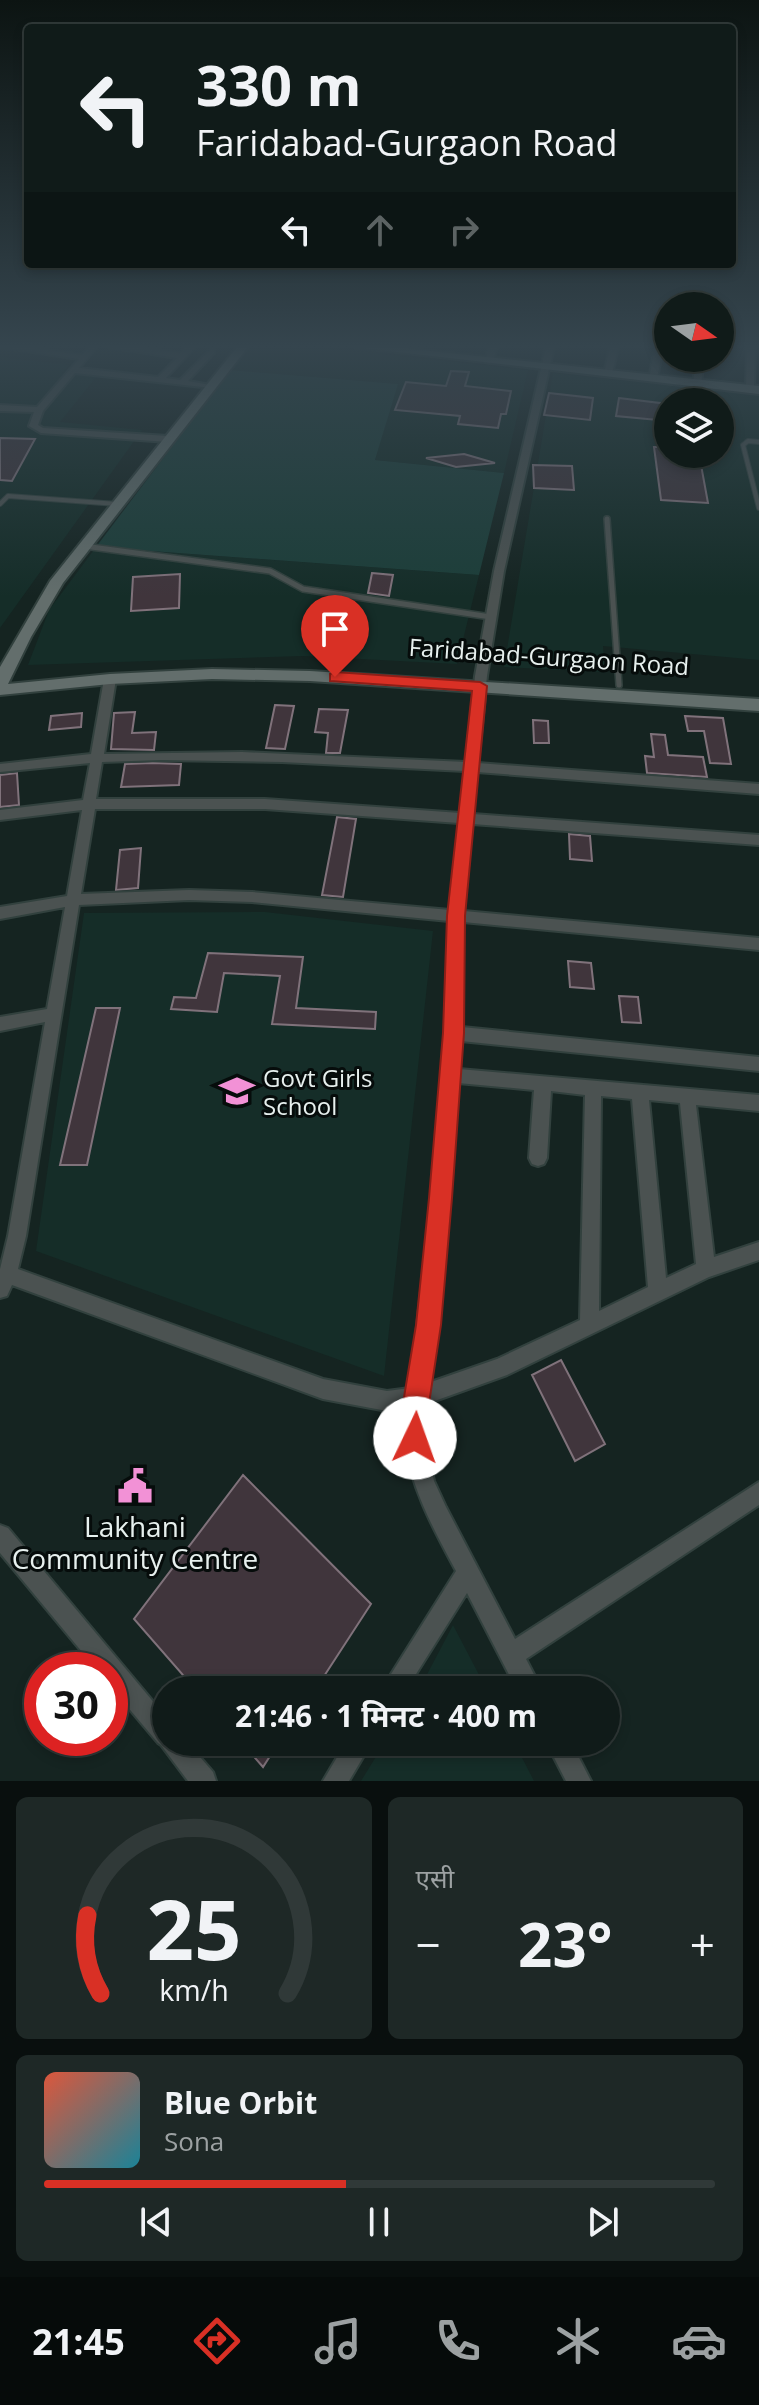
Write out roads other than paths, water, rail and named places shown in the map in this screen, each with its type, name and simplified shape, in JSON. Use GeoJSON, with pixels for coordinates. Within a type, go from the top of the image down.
{"type":"FeatureCollection","features":[{"type":"Feature","properties":{"kind":"main road"},"geometry":{"type":"LineString","coordinates":[[1,682],[48,596],[175,430]]}},
{"type":"Feature","properties":{"kind":"main road","name":"Faridabad-Gurgaon Road"},"geometry":{"type":"LineString","coordinates":[[1,682],[187,664],[280,664],[759,705]]}},
{"type":"Feature","properties":{"kind":"main road","name":"Faridabad-Gurgaon Road"},"geometry":{"type":"LineString","coordinates":[[1,682],[212,674],[480,681],[619,678],[759,694]]}},
{"type":"Feature","properties":{"kind":"street"},"geometry":{"type":"LineString","coordinates":[[43,430],[168,439]]}},
{"type":"Feature","properties":{"kind":"street"},"geometry":{"type":"LineString","coordinates":[[522,1676],[467,1573],[422,1474],[415,1438],[417,1397],[429,1325],[451,1075],[456,916],[470,765],[491,617],[531,430]]}},
{"type":"Feature","properties":{"kind":"street"},"geometry":{"type":"LineString","coordinates":[[110,679],[17,1236],[4,1281],[323,1389],[369,1400],[417,1397],[500,1368],[706,1269],[759,1251]]}},
{"type":"Feature","properties":{"kind":"street"},"geometry":{"type":"LineString","coordinates":[[0,768],[98,757],[209,756],[470,765],[759,789]]}},
{"type":"Feature","properties":{"kind":"street"},"geometry":{"type":"LineString","coordinates":[[0,815],[90,804],[265,804],[759,840]]}},
{"type":"Feature","properties":{"kind":"street"},"geometry":{"type":"LineString","coordinates":[[0,913],[74,900],[189,895],[252,897],[759,944]]}},
{"type":"Feature","properties":{"kind":"street"},"geometry":{"type":"LineString","coordinates":[[0,1024],[55,1014]]}},
{"type":"Feature","properties":{"kind":"street"},"geometry":{"type":"LineString","coordinates":[[454,1033],[759,1064]]}},
{"type":"Feature","properties":{"kind":"street"},"geometry":{"type":"LineString","coordinates":[[451,1075],[759,1103]]}},
{"type":"Feature","properties":{"kind":"street"},"geometry":{"type":"LineString","coordinates":[[538,1158],[543,1083]]}},
{"type":"Feature","properties":{"kind":"street"},"geometry":{"type":"LineString","coordinates":[[589,1326],[593,1088]]}},
{"type":"Feature","properties":{"kind":"street"},"geometry":{"type":"LineString","coordinates":[[640,1092],[658,1291]]}},
{"type":"Feature","properties":{"kind":"street"},"geometry":{"type":"LineString","coordinates":[[687,1096],[706,1269]]}},
{"type":"Feature","properties":{"kind":"street"},"geometry":{"type":"LineString","coordinates":[[511,1655],[759,1493]]}},
{"type":"Feature","properties":{"kind":"street"},"geometry":{"type":"LineString","coordinates":[[0,1536],[152,1718]]}},
{"type":"Feature","properties":{"kind":"street"},"geometry":{"type":"LineString","coordinates":[[402,1676],[467,1573]]}},
{"type":"Feature","properties":{"kind":"street"},"geometry":{"type":"LineString","coordinates":[[183,1756],[204,1781]]}},
{"type":"Feature","properties":{"kind":"street"},"geometry":{"type":"LineString","coordinates":[[335,1781],[351,1756]]}},
{"type":"Feature","properties":{"kind":"street"},"geometry":{"type":"LineString","coordinates":[[566,1756],[579,1781]]}},
{"type":"Feature","properties":{"kind":"lane"},"geometry":{"type":"LineString","coordinates":[[759,442],[744,443],[759,504]]}},
{"type":"Feature","properties":{"kind":"lane"},"geometry":{"type":"LineString","coordinates":[[750,470],[759,470]]}},
{"type":"Feature","properties":{"kind":"lane"},"geometry":{"type":"LineString","coordinates":[[0,504],[8,496],[117,504]]}},
{"type":"Feature","properties":{"kind":"lane"},"geometry":{"type":"LineString","coordinates":[[607,519],[619,678]]}},
{"type":"Feature","properties":{"kind":"lane"},"geometry":{"type":"LineString","coordinates":[[84,546],[270,571],[303,589],[491,617]]}},
{"type":"Feature","properties":{"kind":"place","name":"Govt Girls School"},"geometry":{"type":"Point","coordinates":[237,1091]}},
{"type":"Feature","properties":{"kind":"place","name":"Lakhani Community Centre"},"geometry":{"type":"Point","coordinates":[135,1486]}}]}
